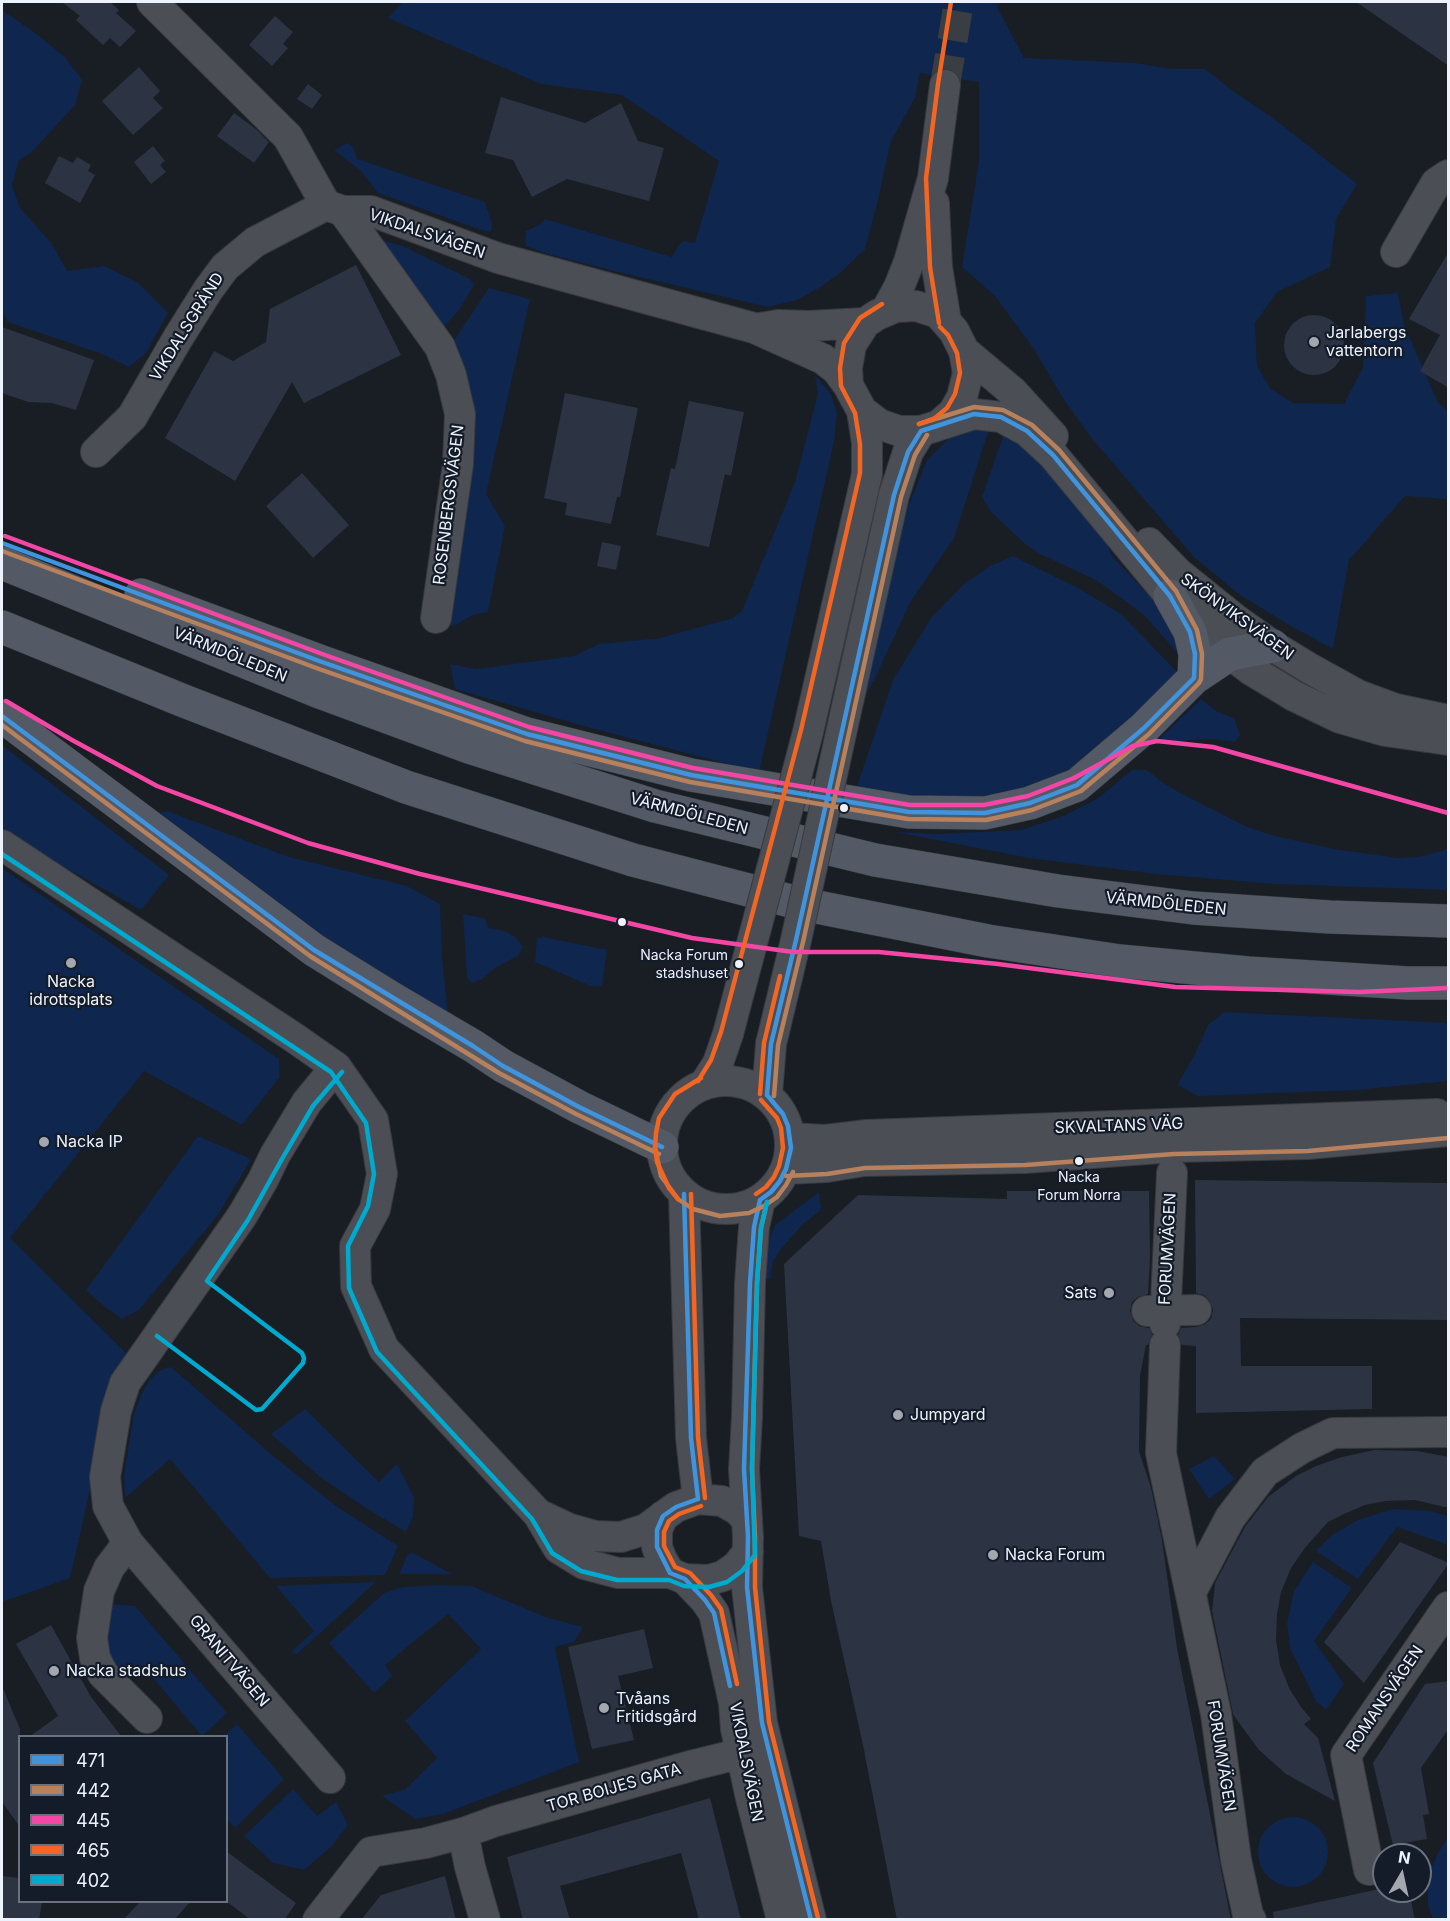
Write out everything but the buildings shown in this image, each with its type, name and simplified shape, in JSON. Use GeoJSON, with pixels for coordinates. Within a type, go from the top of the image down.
{"type":"FeatureCollection","features":[{"type":"Feature","properties":{"kind":"highway"},"geometry":{"type":"LineString","coordinates":[[2,543],[322,662],[527,734],[691,775],[909,812],[985,813],[1030,803],[1077,785],[1144,728],[1194,678],[1230,654],[1273,646]]}},
{"type":"Feature","properties":{"kind":"highway","name":"VÄRMDÖLEDEN"},"geometry":{"type":"LineString","coordinates":[[2,563],[317,691],[469,747],[656,806],[875,860],[1058,891],[1193,908],[1330,917],[1449,921]]}},
{"type":"Feature","properties":{"kind":"highway"},"geometry":{"type":"LineString","coordinates":[[1170,596],[1190,633],[1195,654],[1194,678]]}},
{"type":"Feature","properties":{"kind":"highway"},"geometry":{"type":"LineString","coordinates":[[2,627],[406,787],[633,860],[802,904],[988,941],[1120,961],[1248,973],[1408,983],[1449,983]]}},
{"type":"Feature","properties":{"kind":"highway"},"geometry":{"type":"LineString","coordinates":[[2,716],[314,950],[503,1066],[579,1107],[662,1147]]}},
{"type":"Feature","properties":{"kind":"street"},"geometry":{"type":"LineString","coordinates":[[152,2],[288,137],[334,208]]}},
{"type":"Feature","properties":{"kind":"street"},"geometry":{"type":"LineString","coordinates":[[704,1085],[718,1063],[728,1034],[808,732],[867,474],[867,443],[862,411],[848,385],[847,368],[851,345],[899,287],[909,262],[933,177],[945,85]]}},
{"type":"Feature","properties":{"kind":"street"},"geometry":{"type":"LineString","coordinates":[[1396,252],[1436,183],[1449,175]]}},
{"type":"Feature","properties":{"kind":"street"},"geometry":{"type":"LineString","coordinates":[[933,177],[938,267],[946,322]]}},
{"type":"Feature","properties":{"kind":"street","name":"VIKDALSVÄGEN"},"geometry":{"type":"LineString","coordinates":[[334,208],[371,211],[498,258],[754,328],[823,359],[837,370],[848,385]]}},
{"type":"Feature","properties":{"kind":"street","name":"VIKDALSGRÄND"},"geometry":{"type":"LineString","coordinates":[[96,452],[132,417],[177,338],[225,267],[255,242],[334,208]]}},
{"type":"Feature","properties":{"kind":"street","name":"ROSENBERGSVÄGEN"},"geometry":{"type":"LineString","coordinates":[[334,208],[440,347],[452,375],[460,414],[458,465],[436,618]]}},
{"type":"Feature","properties":{"kind":"street"},"geometry":{"type":"LineString","coordinates":[[767,1095],[771,1044],[894,495],[908,452],[930,428],[953,413],[962,396],[968,373],[964,351],[954,331],[938,314],[916,306],[896,307],[876,317]]}},
{"type":"Feature","properties":{"kind":"street","name":"VIKDALSVÄGEN"},"geometry":{"type":"LineString","coordinates":[[754,328],[778,325],[809,326],[876,317]]}},
{"type":"Feature","properties":{"kind":"street","name":"SKÖNVIKSVÄGEN"},"geometry":{"type":"LineString","coordinates":[[964,351],[1037,417],[1129,523],[1178,573],[1235,619],[1273,646],[1358,696],[1396,709],[1449,720]]}},
{"type":"Feature","properties":{"kind":"street"},"geometry":{"type":"LineString","coordinates":[[862,411],[879,424],[899,431],[930,428]]}},
{"type":"Feature","properties":{"kind":"street","name":"SKÖNVIKSVÄGEN"},"geometry":{"type":"LineString","coordinates":[[930,428],[974,414],[1001,417],[1027,431],[1053,454],[1170,596],[1230,654],[1251,670],[1294,696],[1340,718],[1386,731],[1449,740]]}},
{"type":"Feature","properties":{"kind":"street"},"geometry":{"type":"LineString","coordinates":[[2,845],[336,1067],[373,1120],[382,1174],[375,1209],[355,1246],[356,1286],[384,1349],[537,1514],[558,1548],[584,1564],[618,1573],[710,1580],[723,1576],[737,1566],[748,1552]]}},
{"type":"Feature","properties":{"kind":"street","name":"GRANITVÄGEN"},"geometry":{"type":"LineString","coordinates":[[330,1778],[128,1543],[108,1506],[105,1477],[116,1411],[125,1383],[242,1216],[307,1102],[336,1067]]}},
{"type":"Feature","properties":{"kind":"street"},"geometry":{"type":"LineString","coordinates":[[717,1081],[743,1083],[767,1095],[783,1114],[790,1138],[786,1169],[771,1192],[748,1206],[721,1209],[708,1207],[684,1194],[668,1173],[662,1147],[666,1121],[681,1099],[692,1090],[704,1085],[717,1081]]}},
{"type":"Feature","properties":{"kind":"street","name":"SKVALTANS VÄG"},"geometry":{"type":"LineString","coordinates":[[790,1138],[825,1140],[867,1136],[1449,1114]]}},
{"type":"Feature","properties":{"kind":"street","name":"SKVALTANS VÄG"},"geometry":{"type":"LineString","coordinates":[[786,1169],[827,1167],[864,1161],[1025,1158],[1174,1147],[1308,1144],[1449,1131]]}},
{"type":"Feature","properties":{"kind":"street","name":"FORUMVÄGEN"},"geometry":{"type":"LineString","coordinates":[[1172,1173],[1161,1323],[1161,1453],[1164,1504],[1191,1592],[1223,1712],[1234,1850],[1251,1920]]}},
{"type":"Feature","properties":{"kind":"street"},"geometry":{"type":"LineString","coordinates":[[684,1194],[691,1438],[698,1499]]}},
{"type":"Feature","properties":{"kind":"street","name":"VIKDALSVÄGEN"},"geometry":{"type":"LineString","coordinates":[[760,1200],[754,1227],[750,1283],[744,1469],[748,1552],[747,1587],[750,1631],[762,1723],[754,1750],[782,1920]]}},
{"type":"Feature","properties":{"kind":"street"},"geometry":{"type":"LineString","coordinates":[[1161,1323],[1196,1310]]}},
{"type":"Feature","properties":{"kind":"street"},"geometry":{"type":"LineString","coordinates":[[1191,1592],[1230,1518],[1264,1472],[1302,1448],[1333,1433],[1449,1432]]}},
{"type":"Feature","properties":{"kind":"street"},"geometry":{"type":"LineString","coordinates":[[537,1514],[595,1536],[621,1537],[646,1529],[676,1507],[698,1499],[722,1501],[738,1510],[747,1520]]}},
{"type":"Feature","properties":{"kind":"street","name":"VIKDALSVÄGEN"},"geometry":{"type":"LineString","coordinates":[[663,1516],[657,1530],[657,1547],[662,1560],[705,1600],[714,1613],[734,1703],[754,1750],[811,1920]]}},
{"type":"Feature","properties":{"kind":"street"},"geometry":{"type":"LineString","coordinates":[[128,1543],[109,1568],[99,1591],[92,1638],[94,1658],[103,1674],[147,1718]]}},
{"type":"Feature","properties":{"kind":"street","name":"ROMANSVÄGEN"},"geometry":{"type":"LineString","coordinates":[[1369,1870],[1346,1755],[1449,1607]]}},
{"type":"Feature","properties":{"kind":"street","name":"TOR BOIJES GATA"},"geometry":{"type":"LineString","coordinates":[[318,1920],[371,1852],[426,1843],[496,1821],[754,1750]]}},
{"type":"Feature","properties":{"kind":"street"},"geometry":{"type":"LineString","coordinates":[[463,1833],[485,1920]]}},
{"type":"Feature","properties":{"kind":"shaded area"},"geometry":{"type":"Polygon","coordinates":[[[403,2],[999,2],[997,7],[1024,58],[1136,63],[1172,69],[1205,69],[1273,118],[1357,184],[1336,219],[1330,267],[1277,292],[1255,323],[1257,366],[1270,388],[1293,403],[1344,404],[1363,367],[1366,296],[1398,293],[1404,325],[1438,403],[1448,411],[1448,499],[1405,496],[1349,560],[1333,649],[1240,595],[1194,557],[1093,440],[1064,400],[1034,349],[995,296],[962,267],[979,160],[979,82],[920,73],[915,98],[891,141],[865,249],[840,273],[819,288],[797,300],[768,307],[618,272],[526,246],[526,231],[541,224],[545,219],[672,257],[683,241],[695,243],[719,161],[622,95],[541,84],[388,18],[403,2]]]}},
{"type":"Feature","properties":{"kind":"shaded area"},"geometry":{"type":"Polygon","coordinates":[[[2,10],[65,57],[82,80],[75,105],[31,153],[19,160],[12,185],[20,208],[52,244],[67,271],[104,266],[137,282],[168,313],[146,353],[129,367],[102,354],[8,322],[2,311],[2,10]]]}},
{"type":"Feature","properties":{"kind":"shaded area"},"geometry":{"type":"Polygon","coordinates":[[[348,143],[353,147],[357,159],[485,202],[492,224],[491,232],[378,193],[361,171],[334,150],[348,143]]]}},
{"type":"Feature","properties":{"kind":"shaded area"},"geometry":{"type":"Polygon","coordinates":[[[382,240],[405,247],[470,279],[474,285],[459,310],[439,332],[382,240]]]}},
{"type":"Feature","properties":{"kind":"shaded area"},"geometry":{"type":"Polygon","coordinates":[[[489,288],[530,299],[486,494],[505,526],[488,612],[473,615],[453,626],[446,624],[451,345],[489,288]]]}},
{"type":"Feature","properties":{"kind":"shaded area"},"geometry":{"type":"Polygon","coordinates":[[[815,375],[831,394],[837,413],[834,442],[759,772],[587,727],[455,689],[450,664],[476,669],[574,656],[599,644],[660,638],[733,618],[742,611],[795,482],[818,394],[815,375]]]}},
{"type":"Feature","properties":{"kind":"shaded area"},"geometry":{"type":"Polygon","coordinates":[[[966,429],[989,429],[954,538],[911,601],[860,705],[908,507],[927,460],[950,437],[966,429]]]}},
{"type":"Feature","properties":{"kind":"shaded area"},"geometry":{"type":"Polygon","coordinates":[[[1005,431],[1027,442],[1101,529],[1112,556],[1171,619],[1187,663],[1143,614],[1096,580],[1026,545],[990,511],[982,497],[1005,431]]]}},
{"type":"Feature","properties":{"kind":"shaded area"},"geometry":{"type":"Polygon","coordinates":[[[1013,556],[1078,588],[1121,614],[1179,674],[1133,715],[1077,771],[1021,792],[953,801],[855,792],[893,680],[931,618],[963,585],[990,566],[1013,556]]]}},
{"type":"Feature","properties":{"kind":"shaded area"},"geometry":{"type":"Polygon","coordinates":[[[1201,699],[1216,711],[1234,718],[1240,735],[1235,742],[1210,739],[1162,742],[1162,736],[1201,699]]]}},
{"type":"Feature","properties":{"kind":"shaded area"},"geometry":{"type":"Polygon","coordinates":[[[2,745],[169,875],[141,910],[39,853],[2,827],[2,745]]]}},
{"type":"Feature","properties":{"kind":"shaded area"},"geometry":{"type":"Polygon","coordinates":[[[1132,770],[1147,770],[1163,783],[1184,795],[1245,826],[1271,835],[1334,849],[1398,858],[1418,857],[1448,849],[1448,890],[1276,884],[1156,874],[1029,858],[895,832],[939,834],[1021,830],[1061,817],[1097,799],[1132,770]]]}},
{"type":"Feature","properties":{"kind":"shaded area"},"geometry":{"type":"Polygon","coordinates":[[[167,811],[286,856],[407,886],[440,904],[442,957],[448,1015],[327,940],[208,852],[160,813],[167,811]]]}},
{"type":"Feature","properties":{"kind":"shaded area","name":"Nacka idrottsplats"},"geometry":{"type":"Polygon","coordinates":[[[2,868],[279,1059],[279,1078],[242,1125],[144,1071],[10,1238],[126,1353],[99,1450],[70,1578],[2,1602],[2,868]]]}},
{"type":"Feature","properties":{"kind":"shaded area"},"geometry":{"type":"Polygon","coordinates":[[[463,914],[486,919],[488,928],[505,931],[515,937],[523,947],[518,956],[472,983],[467,978],[463,914]]]}},
{"type":"Feature","properties":{"kind":"shaded area"},"geometry":{"type":"Polygon","coordinates":[[[543,937],[607,950],[602,986],[591,986],[535,962],[537,938],[543,937]]]}},
{"type":"Feature","properties":{"kind":"shaded area"},"geometry":{"type":"Polygon","coordinates":[[[1224,1012],[1448,1023],[1448,1081],[1356,1090],[1198,1096],[1178,1085],[1208,1025],[1224,1012]]]}},
{"type":"Feature","properties":{"kind":"shaded area"},"geometry":{"type":"Polygon","coordinates":[[[198,1136],[251,1159],[218,1215],[139,1310],[122,1319],[86,1290],[198,1136]]]}},
{"type":"Feature","properties":{"kind":"shaded area"},"geometry":{"type":"Polygon","coordinates":[[[819,1192],[821,1210],[802,1225],[782,1248],[773,1261],[770,1279],[758,1280],[764,1252],[775,1225],[819,1192]]]}},
{"type":"Feature","properties":{"kind":"shaded area"},"geometry":{"type":"Polygon","coordinates":[[[171,1367],[272,1455],[336,1506],[398,1546],[385,1575],[270,1578],[170,1459],[125,1498],[124,1476],[134,1413],[149,1381],[159,1371],[171,1367]]]}},
{"type":"Feature","properties":{"kind":"shaded area"},"geometry":{"type":"Polygon","coordinates":[[[305,1409],[379,1482],[397,1464],[414,1497],[413,1516],[406,1532],[320,1477],[271,1434],[305,1409]]]}},
{"type":"Feature","properties":{"kind":"shaded area"},"geometry":{"type":"Polygon","coordinates":[[[1214,1456],[1235,1479],[1209,1499],[1189,1469],[1214,1456]]]}},
{"type":"Feature","properties":{"kind":"shaded area"},"geometry":{"type":"Polygon","coordinates":[[[1393,1509],[1430,1511],[1448,1516],[1446,1544],[1397,1527],[1358,1579],[1316,1551],[1332,1535],[1358,1520],[1393,1509]]]}},
{"type":"Feature","properties":{"kind":"shaded area"},"geometry":{"type":"Polygon","coordinates":[[[413,1553],[452,1574],[399,1574],[408,1554],[413,1553]]]}},
{"type":"Feature","properties":{"kind":"shaded area"},"geometry":{"type":"Polygon","coordinates":[[[1313,1562],[1352,1588],[1314,1641],[1344,1684],[1326,1710],[1316,1701],[1290,1648],[1287,1623],[1294,1591],[1313,1562]]]}},
{"type":"Feature","properties":{"kind":"shaded area"},"geometry":{"type":"Polygon","coordinates":[[[376,1582],[296,1655],[292,1651],[314,1631],[276,1586],[376,1582]]]}},
{"type":"Feature","properties":{"kind":"shaded area"},"geometry":{"type":"Polygon","coordinates":[[[471,1586],[548,1618],[583,1627],[574,1642],[555,1647],[579,1762],[443,1814],[415,1819],[382,1796],[406,1789],[437,1758],[405,1721],[481,1649],[448,1614],[385,1665],[392,1676],[374,1693],[329,1643],[384,1593],[403,1587],[471,1586]]]}},
{"type":"Feature","properties":{"kind":"shaded area"},"geometry":{"type":"Polygon","coordinates":[[[109,1604],[135,1606],[227,1713],[201,1735],[148,1672],[119,1676],[106,1650],[109,1604]]]}},
{"type":"Feature","properties":{"kind":"shaded area"},"geometry":{"type":"Polygon","coordinates":[[[237,1724],[284,1779],[235,1828],[228,1820],[228,1735],[225,1735],[237,1724]]]}},
{"type":"Feature","properties":{"kind":"shaded area"},"geometry":{"type":"Polygon","coordinates":[[[293,1789],[317,1816],[336,1802],[348,1825],[332,1846],[304,1870],[273,1863],[244,1836],[293,1789]]]}},
{"type":"Feature","properties":{"kind":"shaded area"},"geometry":{"type":"Polygon","coordinates":[[[1300,1817],[1313,1823],[1322,1832],[1326,1838],[1328,1852],[1326,1866],[1318,1877],[1307,1885],[1286,1887],[1268,1877],[1260,1866],[1258,1845],[1268,1827],[1279,1819],[1300,1817]]]}},
{"type":"Feature","properties":{"kind":"shaded area"},"geometry":{"type":"Polygon","coordinates":[[[1448,1837],[1448,1919],[1433,1919],[1428,1906],[1428,1903],[1432,1903],[1432,1867],[1448,1837]]]}},
{"type":"Feature","properties":{"kind":"tunnel"},"geometry":{"type":"LineString","coordinates":[[945,85],[959,2]]}},
{"type":"Feature","properties":{"kind":"transit line","name":"465"},"geometry":{"type":"LineString","coordinates":[[939,323],[930,267],[926,178],[951,2]]}},
{"type":"Feature","properties":{"kind":"transit line","name":"465"},"geometry":{"type":"LineString","coordinates":[[698,1081],[711,1060],[721,1032],[801,730],[860,473],[860,444],[855,413],[841,386],[840,368],[844,343],[860,318],[882,304]]}},
{"type":"Feature","properties":{"kind":"transit line","name":"465"},"geometry":{"type":"LineString","coordinates":[[919,424],[935,418],[947,408],[955,394],[960,373],[957,353],[948,335],[940,327]]}},
{"type":"Feature","properties":{"kind":"transit line","name":"442"},"geometry":{"type":"LineString","coordinates":[[2,551],[319,669],[525,741],[690,782],[908,819],[986,820],[1032,810],[1081,791],[1149,734],[1199,683],[1202,654],[1197,630],[1176,591],[1059,450],[1032,425],[1003,410],[974,407],[919,424]]}},
{"type":"Feature","properties":{"kind":"transit line","name":"471"},"geometry":{"type":"LineString","coordinates":[[2,543],[322,662],[527,734],[691,775],[909,812],[985,813],[1030,803],[1077,785],[1144,728],[1194,678],[1195,654],[1190,632],[1170,596],[1053,455],[1027,431],[1001,417],[974,414],[921,431]]}},
{"type":"Feature","properties":{"kind":"transit line","name":"471"},"geometry":{"type":"LineString","coordinates":[[767,1095],[771,1044],[894,495],[908,452],[921,431]]}},
{"type":"Feature","properties":{"kind":"transit line","name":"442"},"geometry":{"type":"LineString","coordinates":[[774,1096],[778,1045],[803,942],[901,497],[915,455],[927,435]]}},
{"type":"Feature","properties":{"kind":"transit line","name":"445"},"geometry":{"type":"LineString","coordinates":[[5,536],[325,655],[529,727],[693,768],[910,805],[984,805],[1028,796],[1074,778],[1133,746],[1157,741],[1213,747],[1448,813]]}},
{"type":"Feature","properties":{"kind":"transit line","name":"445"},"geometry":{"type":"LineString","coordinates":[[6,701],[157,786],[308,843],[420,874],[692,938],[793,952],[879,952],[998,964],[1175,987],[1359,992],[1448,988]]}},
{"type":"Feature","properties":{"kind":"transit line","name":"471"},"geometry":{"type":"LineString","coordinates":[[2,716],[314,950],[503,1066],[579,1107],[662,1147]]}},
{"type":"Feature","properties":{"kind":"transit line","name":"442"},"geometry":{"type":"LineString","coordinates":[[2,725],[310,956],[499,1073],[576,1114],[659,1154]]}},
{"type":"Feature","properties":{"kind":"transit line","name":"402"},"geometry":{"type":"LineString","coordinates":[[2,854],[331,1072],[366,1123],[374,1174],[368,1206],[348,1246],[349,1288],[377,1352],[532,1519],[552,1553],[581,1571],[617,1580],[669,1580],[684,1586],[709,1587],[727,1582],[742,1571],[755,1555],[752,1469],[757,1283],[761,1228],[767,1202]]}},
{"type":"Feature","properties":{"kind":"transit line","name":"465"},"geometry":{"type":"LineString","coordinates":[[760,1094],[764,1043],[780,976]]}},
{"type":"Feature","properties":{"kind":"transit line","name":"402"},"geometry":{"type":"LineString","coordinates":[[157,1336],[256,1410],[262,1409],[303,1363],[302,1353],[207,1281],[248,1220],[313,1106],[342,1072]]}},
{"type":"Feature","properties":{"kind":"transit line","name":"465"},"geometry":{"type":"LineString","coordinates":[[678,1199],[669,1188],[657,1162],[656,1133],[659,1118],[675,1094],[701,1078]]}},
{"type":"Feature","properties":{"kind":"transit line","name":"471"},"geometry":{"type":"LineString","coordinates":[[760,1200],[780,1181],[786,1169],[791,1148],[788,1126],[783,1114],[767,1095]]}},
{"type":"Feature","properties":{"kind":"transit line","name":"465"},"geometry":{"type":"LineString","coordinates":[[756,1194],[774,1177],[783,1148],[781,1128],[777,1118],[761,1100]]}},
{"type":"Feature","properties":{"kind":"transit line","name":"442"},"geometry":{"type":"LineString","coordinates":[[786,1176],[827,1174],[865,1168],[1025,1165],[1174,1154],[1308,1151],[1448,1138]]}},
{"type":"Feature","properties":{"kind":"transit line","name":"442"},"geometry":{"type":"LineString","coordinates":[[655,1148],[661,1176],[678,1199],[693,1209],[720,1216],[749,1213],[764,1206],[777,1197],[793,1172]]}},
{"type":"Feature","properties":{"kind":"transit line","name":"471"},"geometry":{"type":"LineString","coordinates":[[684,1194],[691,1438],[698,1499]]}},
{"type":"Feature","properties":{"kind":"transit line","name":"465"},"geometry":{"type":"LineString","coordinates":[[691,1194],[698,1437],[705,1498]]}},
{"type":"Feature","properties":{"kind":"transit line","name":"471"},"geometry":{"type":"LineString","coordinates":[[760,1200],[754,1227],[750,1283],[744,1469],[748,1537],[747,1587],[762,1723],[811,1920]]}},
{"type":"Feature","properties":{"kind":"transit line","name":"465"},"geometry":{"type":"LineString","coordinates":[[767,1202],[761,1228],[757,1283],[752,1469],[755,1587],[769,1722],[818,1918]]}},
{"type":"Feature","properties":{"kind":"transit line","name":"471"},"geometry":{"type":"LineString","coordinates":[[698,1499],[676,1507],[663,1516],[657,1530],[657,1547],[670,1573],[685,1579],[714,1613],[730,1686]]}},
{"type":"Feature","properties":{"kind":"transit line","name":"465"},"geometry":{"type":"LineString","coordinates":[[701,1506],[679,1514],[669,1521],[664,1532],[664,1546],[675,1567],[690,1573],[721,1609],[737,1684]]}},
{"type":"Feature","properties":{"kind":"place","name":"Jarlabergs vattentorn"},"geometry":{"type":"Point","coordinates":[1314,342]}},
{"type":"Feature","properties":{"kind":"place","name":"Nacka idrottsplats"},"geometry":{"type":"Point","coordinates":[71,963]}},
{"type":"Feature","properties":{"kind":"place","name":"Nacka Forum stadshuset"},"geometry":{"type":"Point","coordinates":[739,964]}},
{"type":"Feature","properties":{"kind":"place","name":"Nacka IP"},"geometry":{"type":"Point","coordinates":[44,1142]}},
{"type":"Feature","properties":{"kind":"place","name":"Nacka Forum Norra"},"geometry":{"type":"Point","coordinates":[1079,1161]}},
{"type":"Feature","properties":{"kind":"place","name":"Sats"},"geometry":{"type":"Point","coordinates":[1109,1293]}},
{"type":"Feature","properties":{"kind":"place","name":"Jumpyard"},"geometry":{"type":"Point","coordinates":[898,1415]}},
{"type":"Feature","properties":{"kind":"place","name":"Nacka Forum"},"geometry":{"type":"Point","coordinates":[993,1555]}},
{"type":"Feature","properties":{"kind":"place","name":"Nacka stadshus"},"geometry":{"type":"Point","coordinates":[54,1671]}},
{"type":"Feature","properties":{"kind":"place","name":"Tvåans Fritidsgård"},"geometry":{"type":"Point","coordinates":[604,1708]}}]}
